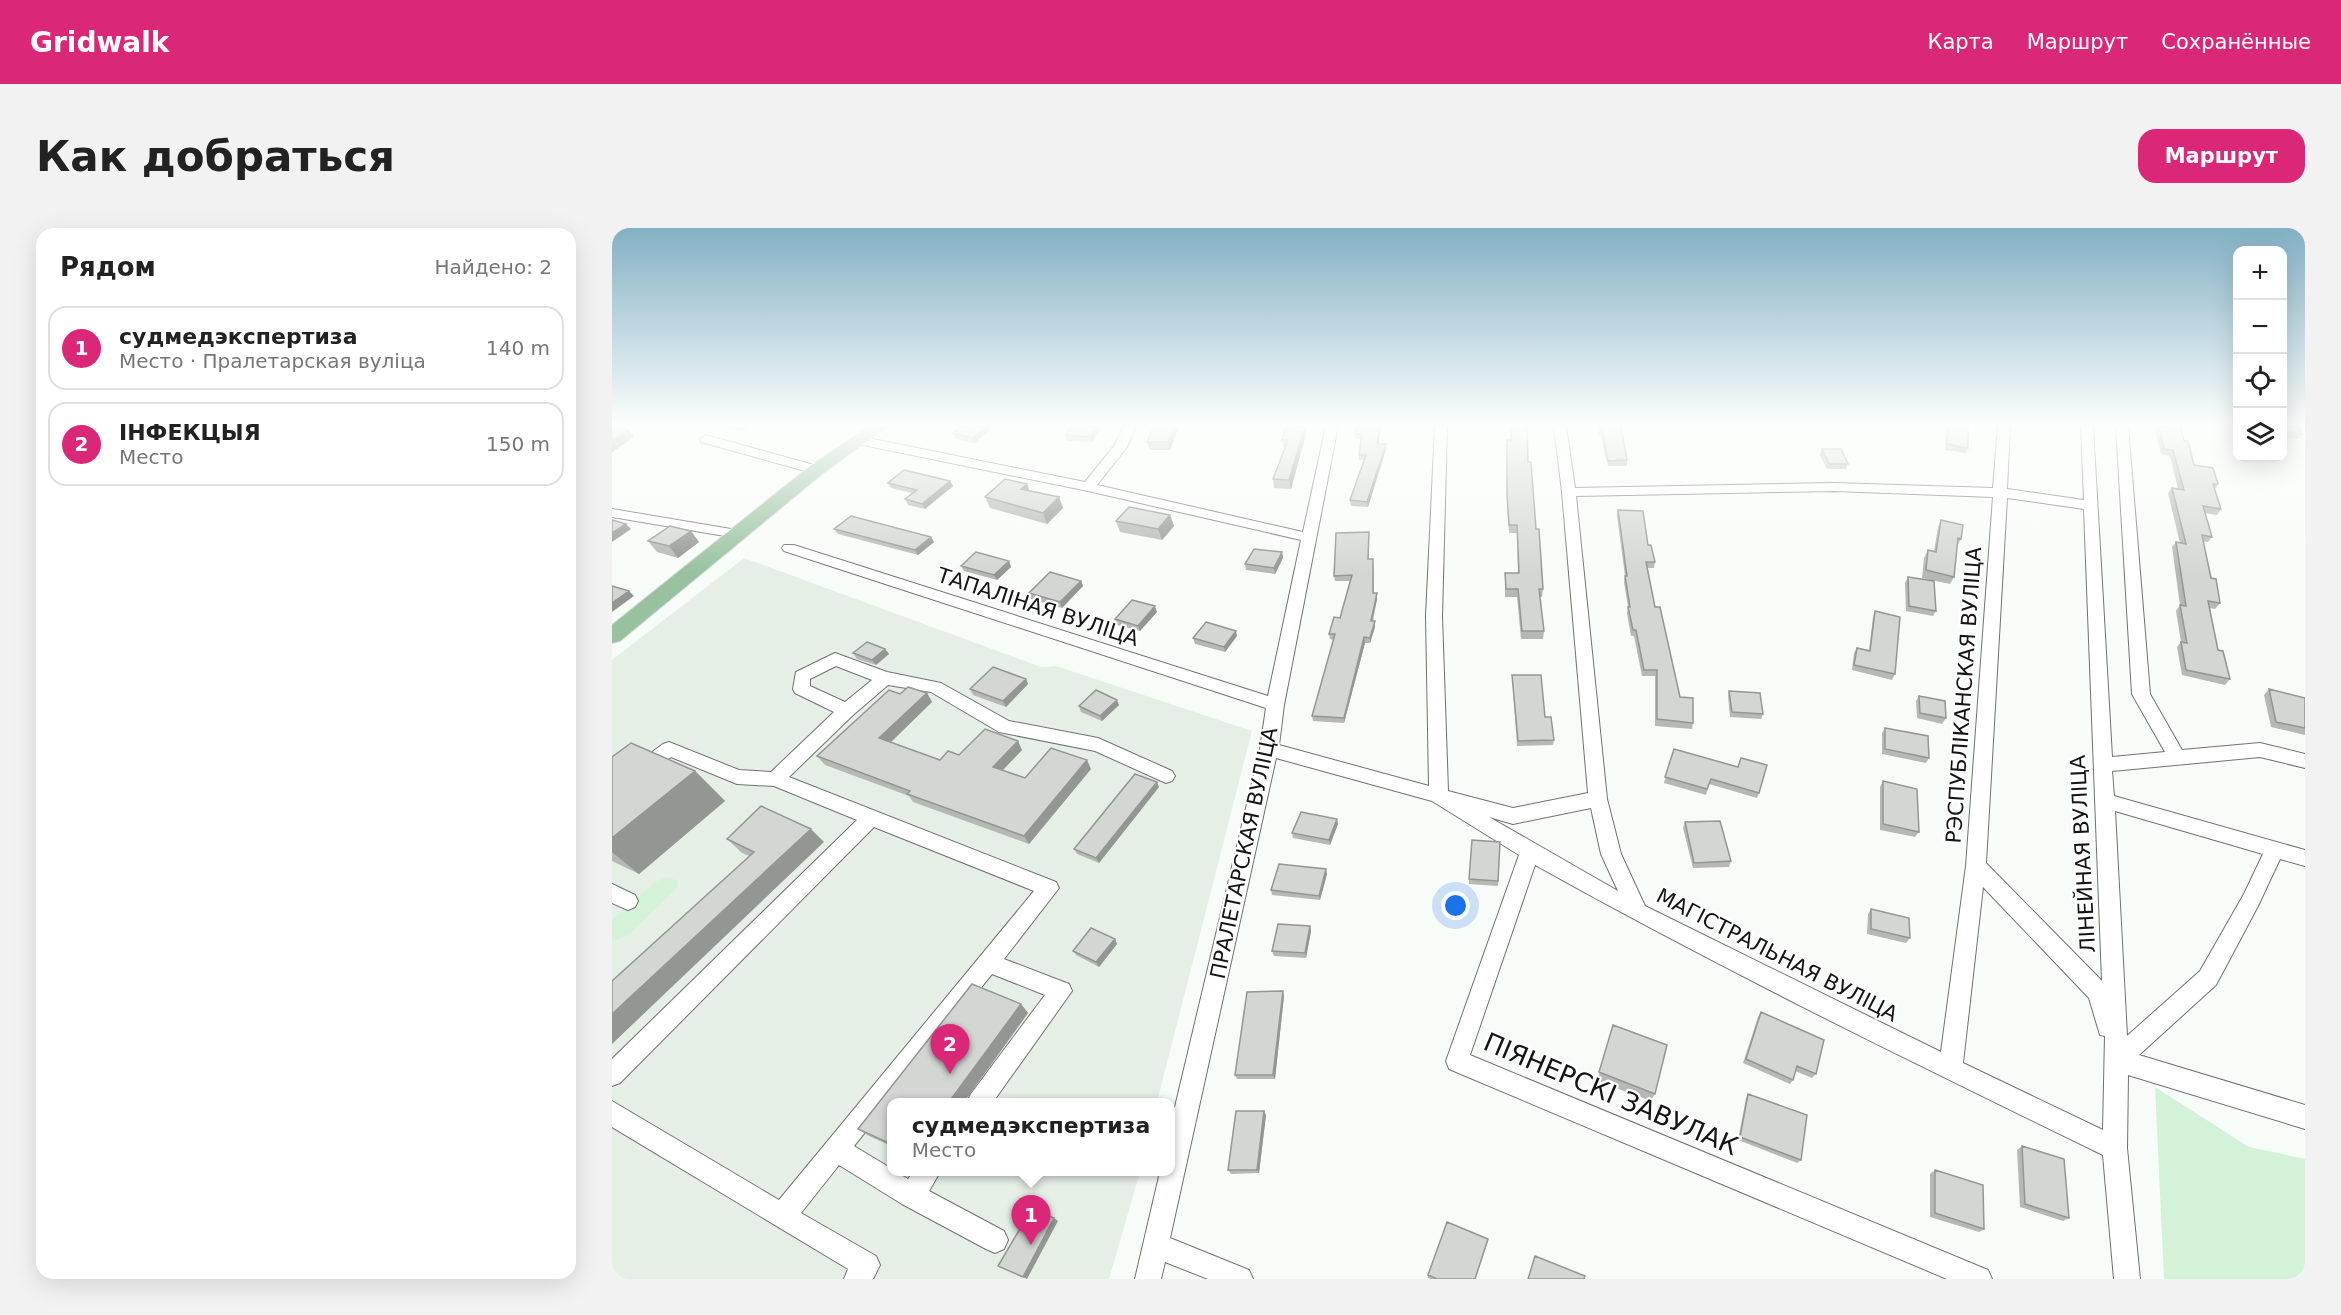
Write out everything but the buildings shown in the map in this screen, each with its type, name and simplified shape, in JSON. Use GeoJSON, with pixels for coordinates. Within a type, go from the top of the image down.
{"type":"FeatureCollection","features":[{"type":"Feature","properties":{"kind":"main road"},"geometry":{"type":"LineString","coordinates":[[616,630],[810,475]]}},
{"type":"Feature","properties":{"kind":"street"},"geometry":{"type":"LineString","coordinates":[[1030,475],[1310,538]]}},
{"type":"Feature","properties":{"kind":"street"},"geometry":{"type":"LineString","coordinates":[[1088,487],[1098,475]]}},
{"type":"Feature","properties":{"kind":"street","name":"ПРАЛЕТАРСКАЯ ВУЛІЦА"},"geometry":{"type":"LineString","coordinates":[[1175,1162],[1269,749],[1275,705],[1322,475]]}},
{"type":"Feature","properties":{"kind":"street"},"geometry":{"type":"LineString","coordinates":[[1439,475],[1434,616],[1439,796]]}},
{"type":"Feature","properties":{"kind":"street","name":"МАГІСТРАЛЬНАЯ ВУЛІЦА"},"geometry":{"type":"LineString","coordinates":[[1567,475],[1598,799],[1611,854],[1638,912],[1828,1009],[2115,1148]]}},
{"type":"Feature","properties":{"kind":"street","name":"РЭСПУБЛІКАНСКАЯ ВУЛІЦА"},"geometry":{"type":"LineString","coordinates":[[2001,475],[1976,866],[2099,993],[2117,1060]]}},
{"type":"Feature","properties":{"kind":"street","name":"ЛІНЕЙНАЯ ВУЛІЦА"},"geometry":{"type":"LineString","coordinates":[[2089,475],[2117,1060],[2115,1148],[2127,1279]]}},
{"type":"Feature","properties":{"kind":"street"},"geometry":{"type":"LineString","coordinates":[[2125,475],[2141,694],[2176,757]]}},
{"type":"Feature","properties":{"kind":"street"},"geometry":{"type":"LineString","coordinates":[[1569,492],[1827,486],[2001,492],[2052,496],[2090,506]]}},
{"type":"Feature","properties":{"kind":"street"},"geometry":{"type":"LineString","coordinates":[[612,513],[737,534]]}},
{"type":"Feature","properties":{"kind":"street","name":"ТАПАЛІНАЯ ВУЛІЦА"},"geometry":{"type":"LineString","coordinates":[[789,548],[1275,705]]}},
{"type":"Feature","properties":{"kind":"street"},"geometry":{"type":"LineString","coordinates":[[847,710],[801,689],[802,676],[835,659],[885,678],[935,687],[1005,727],[1098,745],[1166,776]]}},
{"type":"Feature","properties":{"kind":"street"},"geometry":{"type":"LineString","coordinates":[[775,779],[847,710],[885,678]]}},
{"type":"Feature","properties":{"kind":"street"},"geometry":{"type":"LineString","coordinates":[[612,792],[669,749],[737,777],[775,779],[1049,888],[782,1216]]}},
{"type":"Feature","properties":{"kind":"street"},"geometry":{"type":"LineString","coordinates":[[1269,749],[1513,816],[1598,799]]}},
{"type":"Feature","properties":{"kind":"street"},"geometry":{"type":"LineString","coordinates":[[2102,765],[2259,750],[2305,761]]}},
{"type":"Feature","properties":{"kind":"street"},"geometry":{"type":"LineString","coordinates":[[1439,796],[1530,852],[1638,912]]}},
{"type":"Feature","properties":{"kind":"street"},"geometry":{"type":"LineString","coordinates":[[2105,801],[2305,858]]}},
{"type":"Feature","properties":{"kind":"street"},"geometry":{"type":"LineString","coordinates":[[612,1075],[872,817]]}},
{"type":"Feature","properties":{"kind":"street"},"geometry":{"type":"LineString","coordinates":[[2117,1060],[2208,978],[2251,900],[2274,851]]}},
{"type":"Feature","properties":{"kind":"street","name":"ПІЯНЕРСКІ ЗАВУЛАК"},"geometry":{"type":"LineString","coordinates":[[1530,852],[1457,1061],[1979,1279]]}},
{"type":"Feature","properties":{"kind":"street"},"geometry":{"type":"LineString","coordinates":[[1951,1067],[1976,866]]}},
{"type":"Feature","properties":{"kind":"street"},"geometry":{"type":"LineString","coordinates":[[982,1098],[1061,991],[988,963]]}},
{"type":"Feature","properties":{"kind":"street"},"geometry":{"type":"LineString","coordinates":[[2117,1060],[2305,1117]]}},
{"type":"Feature","properties":{"kind":"street"},"geometry":{"type":"LineString","coordinates":[[612,1113],[867,1265],[857,1279]]}},
{"type":"Feature","properties":{"kind":"street"},"geometry":{"type":"LineString","coordinates":[[837,1149],[911,1195],[995,1240]]}},
{"type":"Feature","properties":{"kind":"street"},"geometry":{"type":"LineString","coordinates":[[911,1195],[925,1176]]}},
{"type":"Feature","properties":{"kind":"street","name":"ПРАЛЕТАРСКАЯ ВУЛІЦА"},"geometry":{"type":"LineString","coordinates":[[1148,1279],[1172,1176]]}},
{"type":"Feature","properties":{"kind":"street"},"geometry":{"type":"LineString","coordinates":[[1156,1245],[1240,1279]]}},
{"type":"Feature","properties":{"kind":"shaded area"},"geometry":{"type":"Polygon","coordinates":[[[744,558],[1041,667],[1056,666],[1252,731],[1158,1098],[887,1098],[887,1176],[1139,1176],[1109,1279],[612,1279],[612,660],[744,558]]]}},
{"type":"Feature","properties":{"kind":"green space"},"geometry":{"type":"Polygon","coordinates":[[[667,877],[678,881],[676,889],[628,935],[612,941],[612,920],[655,882],[667,877]]]}},
{"type":"Feature","properties":{"kind":"green space"},"geometry":{"type":"Polygon","coordinates":[[[2155,1087],[2249,1147],[2305,1159],[2305,1279],[2164,1279],[2155,1087]]]}},
{"type":"Feature","properties":{"kind":"place","name":"ІНФЕКЦЫЯ"},"geometry":{"type":"Point","coordinates":[950,1074]}},
{"type":"Feature","properties":{"kind":"place","name":"судмедэкспертиза"},"geometry":{"type":"Point","coordinates":[1031,1245]}}]}
